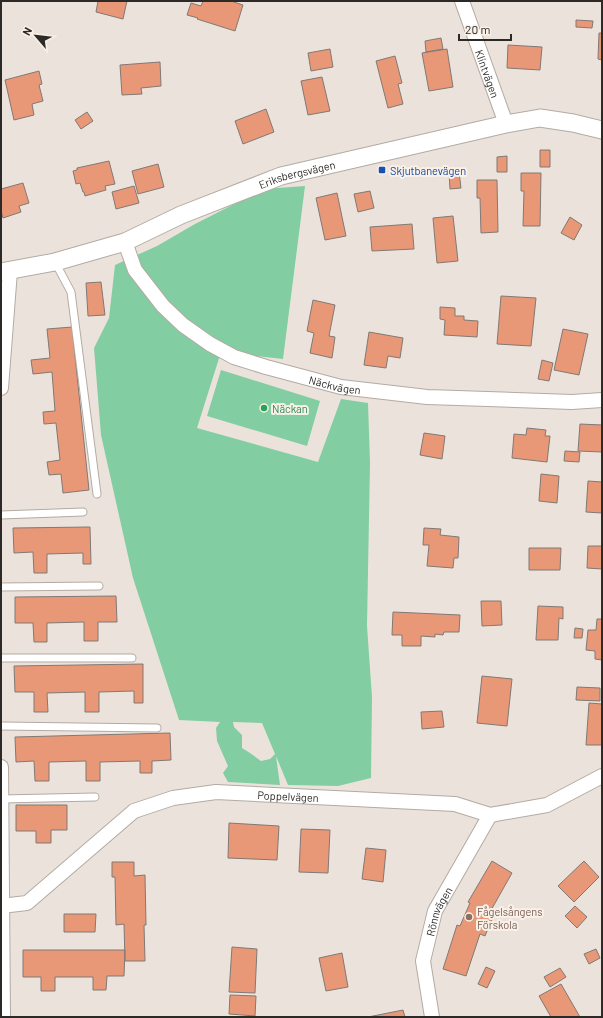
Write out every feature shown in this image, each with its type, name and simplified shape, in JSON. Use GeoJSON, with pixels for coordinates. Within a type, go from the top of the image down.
{"type":"FeatureCollection","features":[{"type":"Feature","properties":{"kind":"street","name":"Klintvägen"},"geometry":{"type":"LineString","coordinates":[[462,1],[506,124]]}},
{"type":"Feature","properties":{"kind":"street","name":"Eriksbergsvägen"},"geometry":{"type":"LineString","coordinates":[[5,271],[55,262],[125,242],[181,215],[281,176],[506,124],[540,118],[573,123],[602,130]]}},
{"type":"Feature","properties":{"kind":"street","name":"Näckvägen"},"geometry":{"type":"LineString","coordinates":[[125,242],[135,270],[163,306],[183,325],[210,344],[234,357],[341,387],[427,397],[572,402],[602,400]]}},
{"type":"Feature","properties":{"kind":"street"},"geometry":{"type":"LineString","coordinates":[[1,388],[5,271]]}},
{"type":"Feature","properties":{"kind":"street"},"geometry":{"type":"LineString","coordinates":[[1,767],[3,1017]]}},
{"type":"Feature","properties":{"kind":"street","name":"Poppelvägen"},"geometry":{"type":"LineString","coordinates":[[2,906],[27,903],[134,811],[173,798],[216,792],[455,804],[490,815],[547,805],[602,776]]}},
{"type":"Feature","properties":{"kind":"street","name":"Rönnvägen"},"geometry":{"type":"LineString","coordinates":[[432,1017],[423,961],[435,911],[490,815]]}},
{"type":"Feature","properties":{"kind":"lane"},"geometry":{"type":"LineString","coordinates":[[55,262],[71,292],[97,494]]}},
{"type":"Feature","properties":{"kind":"lane"},"geometry":{"type":"LineString","coordinates":[[1,515],[83,512]]}},
{"type":"Feature","properties":{"kind":"lane"},"geometry":{"type":"LineString","coordinates":[[1,587],[99,586]]}},
{"type":"Feature","properties":{"kind":"lane"},"geometry":{"type":"LineString","coordinates":[[1,658],[132,658]]}},
{"type":"Feature","properties":{"kind":"lane"},"geometry":{"type":"LineString","coordinates":[[1,726],[157,728]]}},
{"type":"Feature","properties":{"kind":"lane"},"geometry":{"type":"LineString","coordinates":[[1,799],[95,797]]}},
{"type":"Feature","properties":{"kind":"green space","name":"Näckan"},"geometry":{"type":"Polygon","coordinates":[[[305,186],[283,359],[221,352],[197,428],[318,462],[341,399],[368,403],[370,463],[367,626],[372,697],[371,778],[338,786],[288,785],[276,756],[280,785],[228,782],[223,773],[228,766],[217,741],[216,728],[220,722],[179,720],[133,578],[101,435],[94,348],[109,318],[115,265],[157,246],[195,224],[264,189],[305,186]],[[233,722],[234,727],[242,735],[242,748],[261,761],[270,759],[275,754],[262,723],[233,722]]]}},
{"type":"Feature","properties":{"kind":"green space","name":"Näckan"},"geometry":{"type":"Polygon","coordinates":[[[221,370],[320,401],[307,446],[207,416],[221,370]]]}},
{"type":"Feature","properties":{"kind":"building"},"geometry":{"type":"Polygon","coordinates":[[[98,1],[127,1],[123,19],[96,12],[98,1]]]}},
{"type":"Feature","properties":{"kind":"building"},"geometry":{"type":"Polygon","coordinates":[[[203,1],[231,1],[243,5],[235,31],[187,15],[191,3],[201,6],[203,1]]]}},
{"type":"Feature","properties":{"kind":"building"},"geometry":{"type":"Polygon","coordinates":[[[576,20],[593,21],[592,28],[576,27],[576,20]]]}},
{"type":"Feature","properties":{"kind":"building"},"geometry":{"type":"Polygon","coordinates":[[[599,33],[602,33],[602,60],[598,59],[599,33]]]}},
{"type":"Feature","properties":{"kind":"building"},"geometry":{"type":"Polygon","coordinates":[[[441,38],[443,49],[426,52],[425,41],[441,38]]]}},
{"type":"Feature","properties":{"kind":"building"},"geometry":{"type":"Polygon","coordinates":[[[508,45],[542,47],[540,70],[507,68],[508,45]]]}},
{"type":"Feature","properties":{"kind":"building"},"geometry":{"type":"Polygon","coordinates":[[[330,49],[333,67],[311,71],[308,53],[330,49]]]}},
{"type":"Feature","properties":{"kind":"building"},"geometry":{"type":"Polygon","coordinates":[[[447,49],[453,87],[429,91],[422,53],[447,49]]]}},
{"type":"Feature","properties":{"kind":"building"},"geometry":{"type":"Polygon","coordinates":[[[395,56],[402,83],[398,84],[403,104],[388,108],[376,61],[395,56]]]}},
{"type":"Feature","properties":{"kind":"building"},"geometry":{"type":"Polygon","coordinates":[[[160,62],[161,86],[141,88],[142,94],[122,95],[120,65],[160,62]]]}},
{"type":"Feature","properties":{"kind":"building"},"geometry":{"type":"Polygon","coordinates":[[[39,71],[42,84],[39,85],[43,101],[32,104],[34,115],[14,120],[5,80],[39,71]]]}},
{"type":"Feature","properties":{"kind":"building"},"geometry":{"type":"Polygon","coordinates":[[[322,77],[330,111],[308,115],[301,81],[322,77]]]}},
{"type":"Feature","properties":{"kind":"building"},"geometry":{"type":"Polygon","coordinates":[[[266,109],[274,132],[243,144],[235,121],[266,109]]]}},
{"type":"Feature","properties":{"kind":"building"},"geometry":{"type":"Polygon","coordinates":[[[87,112],[93,121],[81,129],[75,120],[87,112]]]}},
{"type":"Feature","properties":{"kind":"building"},"geometry":{"type":"Polygon","coordinates":[[[540,150],[550,150],[550,167],[540,167],[540,150]]]}},
{"type":"Feature","properties":{"kind":"building"},"geometry":{"type":"Polygon","coordinates":[[[507,156],[507,172],[497,172],[497,157],[507,156]]]}},
{"type":"Feature","properties":{"kind":"building"},"geometry":{"type":"Polygon","coordinates":[[[109,161],[115,184],[105,186],[106,190],[85,196],[80,183],[76,184],[73,171],[77,170],[77,168],[109,161]]]}},
{"type":"Feature","properties":{"kind":"building"},"geometry":{"type":"Polygon","coordinates":[[[158,164],[164,187],[138,194],[132,171],[158,164]]]}},
{"type":"Feature","properties":{"kind":"building"},"geometry":{"type":"Polygon","coordinates":[[[459,172],[461,188],[450,189],[449,173],[459,172]]]}},
{"type":"Feature","properties":{"kind":"building"},"geometry":{"type":"Polygon","coordinates":[[[521,173],[541,173],[540,226],[523,226],[524,191],[521,191],[521,173]]]}},
{"type":"Feature","properties":{"kind":"building"},"geometry":{"type":"Polygon","coordinates":[[[477,180],[497,180],[498,232],[481,233],[480,198],[477,198],[477,180]]]}},
{"type":"Feature","properties":{"kind":"building"},"geometry":{"type":"Polygon","coordinates":[[[23,183],[29,203],[19,206],[21,212],[3,218],[1,211],[1,189],[23,183]]]}},
{"type":"Feature","properties":{"kind":"building"},"geometry":{"type":"Polygon","coordinates":[[[134,186],[139,203],[116,209],[112,192],[134,186]]]}},
{"type":"Feature","properties":{"kind":"building"},"geometry":{"type":"Polygon","coordinates":[[[370,191],[374,208],[358,212],[354,194],[370,191]]]}},
{"type":"Feature","properties":{"kind":"building"},"geometry":{"type":"Polygon","coordinates":[[[337,193],[346,236],[325,240],[316,198],[337,193]]]}},
{"type":"Feature","properties":{"kind":"building"},"geometry":{"type":"Polygon","coordinates":[[[453,216],[458,261],[437,263],[433,218],[453,216]]]}},
{"type":"Feature","properties":{"kind":"building"},"geometry":{"type":"Polygon","coordinates":[[[570,217],[582,225],[574,240],[561,233],[570,217]]]}},
{"type":"Feature","properties":{"kind":"building"},"geometry":{"type":"Polygon","coordinates":[[[412,224],[414,249],[372,251],[370,227],[412,224]]]}},
{"type":"Feature","properties":{"kind":"building"},"geometry":{"type":"Polygon","coordinates":[[[101,282],[105,315],[88,316],[86,283],[101,282]]]}},
{"type":"Feature","properties":{"kind":"building"},"geometry":{"type":"Polygon","coordinates":[[[501,296],[536,298],[531,346],[497,344],[501,296]]]}},
{"type":"Feature","properties":{"kind":"building"},"geometry":{"type":"Polygon","coordinates":[[[313,300],[335,305],[329,336],[335,337],[332,358],[310,353],[314,333],[307,331],[313,300]]]}},
{"type":"Feature","properties":{"kind":"building"},"geometry":{"type":"Polygon","coordinates":[[[440,307],[455,308],[455,316],[464,316],[464,320],[478,321],[477,337],[444,335],[445,320],[440,319],[440,307]]]}},
{"type":"Feature","properties":{"kind":"building"},"geometry":{"type":"Polygon","coordinates":[[[72,327],[89,490],[63,493],[61,474],[49,475],[47,462],[60,460],[56,423],[44,424],[43,412],[55,411],[52,372],[33,374],[31,360],[50,358],[47,329],[72,327]]]}},
{"type":"Feature","properties":{"kind":"building"},"geometry":{"type":"Polygon","coordinates":[[[563,329],[588,334],[579,375],[554,370],[563,329]]]}},
{"type":"Feature","properties":{"kind":"building"},"geometry":{"type":"Polygon","coordinates":[[[369,332],[403,338],[400,358],[388,356],[386,368],[364,365],[369,332]]]}},
{"type":"Feature","properties":{"kind":"building"},"geometry":{"type":"Polygon","coordinates":[[[542,360],[553,363],[549,381],[538,379],[542,360]]]}},
{"type":"Feature","properties":{"kind":"building"},"geometry":{"type":"Polygon","coordinates":[[[580,424],[602,425],[602,452],[578,451],[580,424]]]}},
{"type":"Feature","properties":{"kind":"building"},"geometry":{"type":"Polygon","coordinates":[[[527,428],[546,430],[545,436],[550,436],[547,462],[512,458],[514,434],[526,435],[527,428]]]}},
{"type":"Feature","properties":{"kind":"building"},"geometry":{"type":"Polygon","coordinates":[[[424,433],[445,436],[442,459],[420,455],[424,433]]]}},
{"type":"Feature","properties":{"kind":"building"},"geometry":{"type":"Polygon","coordinates":[[[565,451],[580,452],[579,462],[564,461],[565,451]]]}},
{"type":"Feature","properties":{"kind":"building"},"geometry":{"type":"Polygon","coordinates":[[[541,474],[559,476],[557,503],[539,501],[541,474]]]}},
{"type":"Feature","properties":{"kind":"building"},"geometry":{"type":"Polygon","coordinates":[[[588,481],[602,482],[602,513],[586,512],[588,481]]]}},
{"type":"Feature","properties":{"kind":"building"},"geometry":{"type":"Polygon","coordinates":[[[90,527],[91,564],[83,564],[83,553],[47,554],[47,573],[34,573],[33,552],[14,553],[13,528],[90,527]]]}},
{"type":"Feature","properties":{"kind":"building"},"geometry":{"type":"Polygon","coordinates":[[[424,528],[441,529],[440,535],[459,537],[458,558],[454,558],[453,568],[427,566],[429,545],[423,545],[424,528]]]}},
{"type":"Feature","properties":{"kind":"building"},"geometry":{"type":"Polygon","coordinates":[[[588,546],[602,546],[602,569],[587,568],[588,546]]]}},
{"type":"Feature","properties":{"kind":"building"},"geometry":{"type":"Polygon","coordinates":[[[529,548],[561,548],[560,570],[529,570],[529,548]]]}},
{"type":"Feature","properties":{"kind":"building"},"geometry":{"type":"Polygon","coordinates":[[[116,596],[117,622],[98,622],[98,641],[84,641],[84,622],[47,623],[47,642],[34,642],[33,623],[15,623],[15,597],[116,596]]]}},
{"type":"Feature","properties":{"kind":"building"},"geometry":{"type":"Polygon","coordinates":[[[481,601],[501,601],[502,625],[482,626],[481,601]]]}},
{"type":"Feature","properties":{"kind":"building"},"geometry":{"type":"Polygon","coordinates":[[[538,606],[563,607],[563,619],[559,618],[558,640],[536,640],[538,606]]]}},
{"type":"Feature","properties":{"kind":"building"},"geometry":{"type":"Polygon","coordinates":[[[393,612],[460,615],[459,632],[444,632],[443,635],[435,634],[435,637],[421,636],[421,646],[402,646],[402,635],[392,635],[393,612]]]}},
{"type":"Feature","properties":{"kind":"building"},"geometry":{"type":"Polygon","coordinates":[[[597,619],[602,619],[602,660],[595,659],[595,651],[586,650],[588,630],[596,630],[597,619]]]}},
{"type":"Feature","properties":{"kind":"building"},"geometry":{"type":"Polygon","coordinates":[[[575,628],[583,629],[582,638],[574,638],[575,628]]]}},
{"type":"Feature","properties":{"kind":"building"},"geometry":{"type":"Polygon","coordinates":[[[143,664],[143,703],[134,703],[134,691],[99,692],[99,712],[85,712],[85,692],[47,693],[48,712],[34,712],[34,692],[15,692],[14,666],[143,664]]]}},
{"type":"Feature","properties":{"kind":"building"},"geometry":{"type":"Polygon","coordinates":[[[482,676],[512,679],[507,726],[477,723],[482,676]]]}},
{"type":"Feature","properties":{"kind":"building"},"geometry":{"type":"Polygon","coordinates":[[[577,687],[600,688],[600,701],[576,700],[577,687]]]}},
{"type":"Feature","properties":{"kind":"building"},"geometry":{"type":"Polygon","coordinates":[[[589,703],[602,704],[602,745],[586,745],[589,703]]]}},
{"type":"Feature","properties":{"kind":"building"},"geometry":{"type":"Polygon","coordinates":[[[442,711],[444,727],[422,729],[421,712],[442,711]]]}},
{"type":"Feature","properties":{"kind":"building"},"geometry":{"type":"Polygon","coordinates":[[[170,733],[171,760],[152,761],[152,773],[140,773],[140,761],[100,762],[100,781],[86,781],[86,761],[49,762],[49,781],[35,781],[34,761],[16,762],[15,737],[170,733]]]}},
{"type":"Feature","properties":{"kind":"building"},"geometry":{"type":"Polygon","coordinates":[[[16,805],[67,805],[67,830],[51,830],[51,843],[36,843],[36,831],[16,831],[16,805]]]}},
{"type":"Feature","properties":{"kind":"building"},"geometry":{"type":"Polygon","coordinates":[[[229,823],[279,826],[277,860],[228,858],[229,823]]]}},
{"type":"Feature","properties":{"kind":"building"},"geometry":{"type":"Polygon","coordinates":[[[301,829],[330,830],[328,873],[299,872],[301,829]]]}},
{"type":"Feature","properties":{"kind":"building"},"geometry":{"type":"Polygon","coordinates":[[[366,848],[386,850],[383,882],[362,879],[366,848]]]}},
{"type":"Feature","properties":{"kind":"building"},"geometry":{"type":"Polygon","coordinates":[[[492,861],[512,873],[490,912],[494,914],[485,936],[480,934],[466,976],[443,969],[457,925],[460,926],[470,903],[468,902],[492,861]]]}},
{"type":"Feature","properties":{"kind":"building"},"geometry":{"type":"Polygon","coordinates":[[[584,861],[599,877],[574,902],[558,886],[584,861]]]}},
{"type":"Feature","properties":{"kind":"building"},"geometry":{"type":"Polygon","coordinates":[[[112,862],[134,862],[134,876],[145,875],[145,961],[125,961],[124,924],[116,925],[115,877],[112,877],[112,862]]]}},
{"type":"Feature","properties":{"kind":"building"},"geometry":{"type":"Polygon","coordinates":[[[575,906],[587,917],[577,928],[565,916],[575,906]]]}},
{"type":"Feature","properties":{"kind":"building"},"geometry":{"type":"Polygon","coordinates":[[[64,914],[96,914],[95,932],[64,932],[64,914]]]}},
{"type":"Feature","properties":{"kind":"building"},"geometry":{"type":"Polygon","coordinates":[[[232,947],[257,949],[255,993],[229,992],[232,947]]]}},
{"type":"Feature","properties":{"kind":"building"},"geometry":{"type":"Polygon","coordinates":[[[596,949],[600,958],[589,964],[584,954],[596,949]]]}},
{"type":"Feature","properties":{"kind":"building"},"geometry":{"type":"Polygon","coordinates":[[[23,950],[125,950],[124,976],[107,976],[106,990],[93,990],[93,977],[55,977],[55,991],[41,991],[41,977],[23,977],[23,950]]]}},
{"type":"Feature","properties":{"kind":"building"},"geometry":{"type":"Polygon","coordinates":[[[342,953],[348,987],[326,991],[319,958],[342,953]]]}},
{"type":"Feature","properties":{"kind":"building"},"geometry":{"type":"Polygon","coordinates":[[[486,967],[495,971],[487,988],[478,984],[486,967]]]}},
{"type":"Feature","properties":{"kind":"building"},"geometry":{"type":"Polygon","coordinates":[[[560,968],[566,977],[550,987],[544,977],[560,968]]]}},
{"type":"Feature","properties":{"kind":"building"},"geometry":{"type":"Polygon","coordinates":[[[561,984],[580,1017],[551,1017],[539,996],[561,984]]]}},
{"type":"Feature","properties":{"kind":"building"},"geometry":{"type":"Polygon","coordinates":[[[230,995],[256,996],[255,1016],[229,1014],[230,995]]]}},
{"type":"Feature","properties":{"kind":"building"},"geometry":{"type":"Polygon","coordinates":[[[403,1010],[405,1017],[368,1017],[403,1010]]]}},
{"type":"Feature","properties":{"kind":"place","name":"Skjutbanevägen"},"geometry":{"type":"Point","coordinates":[382,170]}},
{"type":"Feature","properties":{"kind":"place","name":"Näckan"},"geometry":{"type":"Point","coordinates":[264,408]}},
{"type":"Feature","properties":{"kind":"place","name":"Fågelsångens Förskola"},"geometry":{"type":"Point","coordinates":[469,917]}}]}
